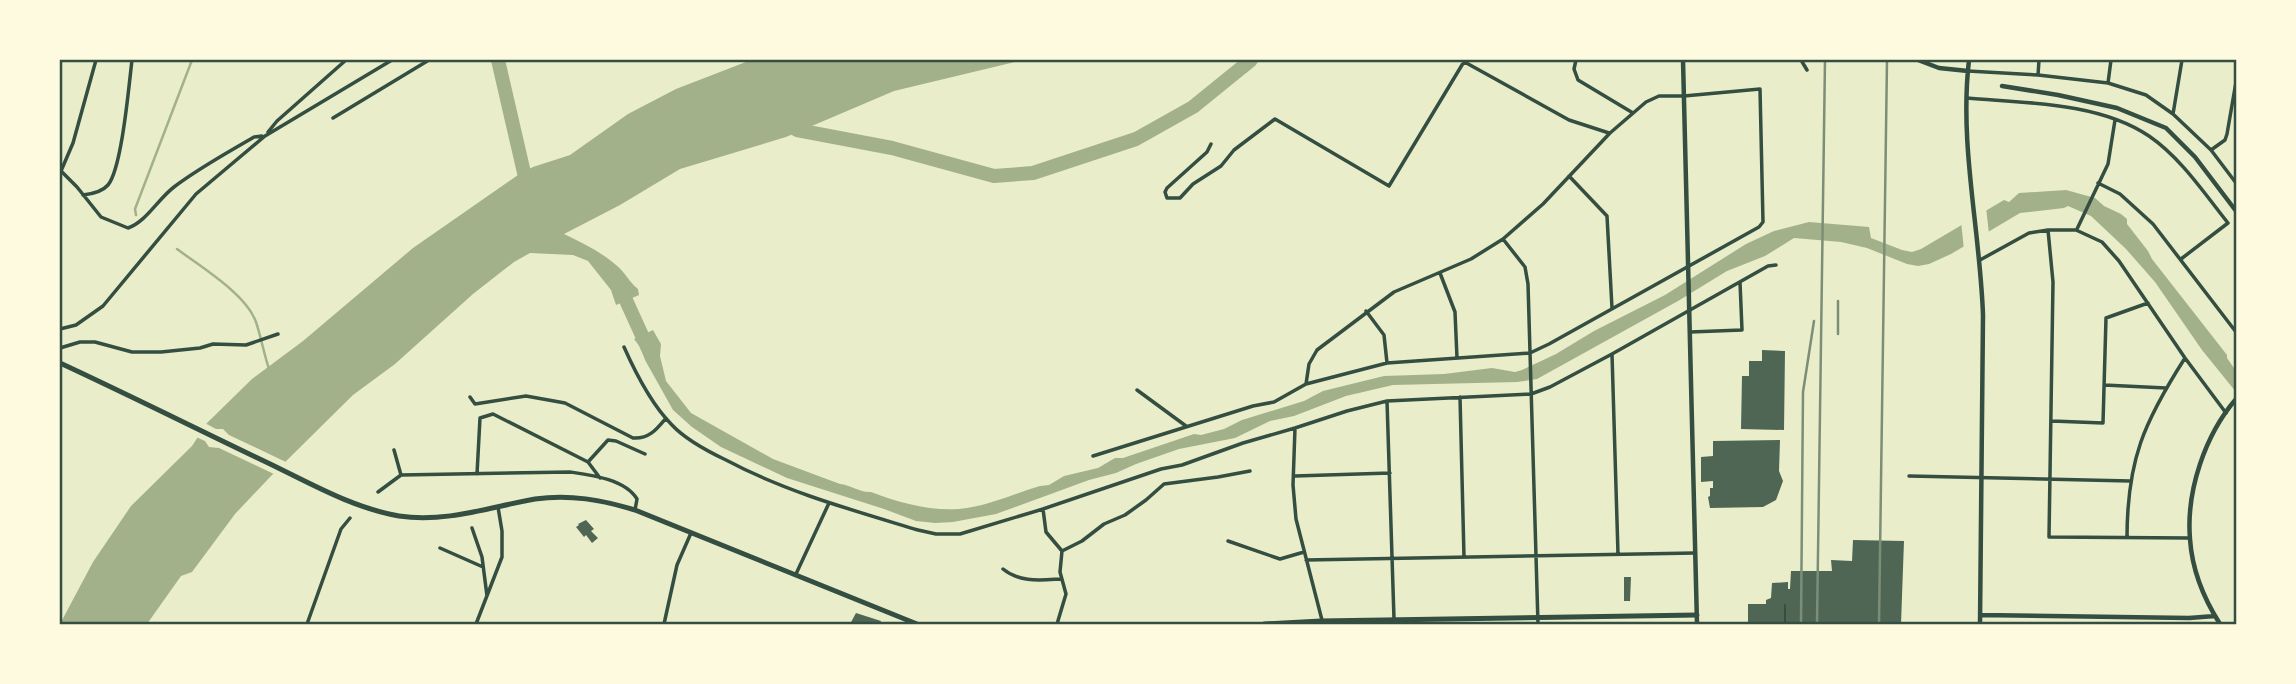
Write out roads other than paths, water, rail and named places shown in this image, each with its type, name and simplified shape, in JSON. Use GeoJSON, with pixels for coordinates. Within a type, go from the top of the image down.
{"type":"FeatureCollection","features":[{"type":"Feature","properties":{"kind":"main road"},"geometry":{"type":"LineString","coordinates":[[60,363],[337,495],[380,511],[441,518],[536,499],[587,498],[635,510],[917,625]]}},
{"type":"Feature","properties":{"kind":"main road"},"geometry":{"type":"LineString","coordinates":[[1264,625],[1394,619],[1697,615]]}},
{"type":"Feature","properties":{"kind":"main road"},"geometry":{"type":"LineString","coordinates":[[1490,625],[1496,617]]}},
{"type":"Feature","properties":{"kind":"street"},"geometry":{"type":"LineString","coordinates":[[96,60],[73,143],[60,171],[101,217],[128,228],[163,196],[200,168],[254,137],[265,136],[277,121],[346,60]]}},
{"type":"Feature","properties":{"kind":"street"},"geometry":{"type":"LineString","coordinates":[[83,195],[108,186],[112,178],[123,134],[132,60]]}},
{"type":"Feature","properties":{"kind":"street"},"geometry":{"type":"LineString","coordinates":[[60,329],[76,325],[103,306],[196,194],[265,136],[392,60]]}},
{"type":"Feature","properties":{"kind":"street"},"geometry":{"type":"LineString","coordinates":[[333,118],[429,60]]}},
{"type":"Feature","properties":{"kind":"street"},"geometry":{"type":"LineString","coordinates":[[1211,144],[1207,152],[1167,188],[1164,192],[1167,198],[1180,198],[1193,184],[1221,166],[1234,150],[1275,119],[1389,187],[1463,60],[1569,120],[1610,133]]}},
{"type":"Feature","properties":{"kind":"street"},"geometry":{"type":"LineString","coordinates":[[1576,60],[1574,69],[1578,80],[1633,113]]}},
{"type":"Feature","properties":{"kind":"street"},"geometry":{"type":"LineString","coordinates":[[1801,60],[1807,70]]}},
{"type":"Feature","properties":{"kind":"street"},"geometry":{"type":"LineString","coordinates":[[1918,60],[1939,68],[2108,83],[2146,95],[2173,114],[2211,150],[2236,183]]}},
{"type":"Feature","properties":{"kind":"street"},"geometry":{"type":"LineString","coordinates":[[1969,60],[1966,121],[1983,315],[1980,625]]}},
{"type":"Feature","properties":{"kind":"street"},"geometry":{"type":"LineString","coordinates":[[2038,75],[2039,60]]}},
{"type":"Feature","properties":{"kind":"street"},"geometry":{"type":"LineString","coordinates":[[2108,83],[2111,60]]}},
{"type":"Feature","properties":{"kind":"street"},"geometry":{"type":"LineString","coordinates":[[2173,114],[2182,60]]}},
{"type":"Feature","properties":{"kind":"street"},"geometry":{"type":"LineString","coordinates":[[1684,61],[1697,625]]}},
{"type":"Feature","properties":{"kind":"street"},"geometry":{"type":"LineString","coordinates":[[2211,150],[2225,140],[2236,82]]}},
{"type":"Feature","properties":{"kind":"street"},"geometry":{"type":"LineString","coordinates":[[2002,86],[2118,108],[2166,128],[2195,157],[2236,211]]}},
{"type":"Feature","properties":{"kind":"street"},"geometry":{"type":"LineString","coordinates":[[1093,456],[1253,405],[1274,402],[1306,384],[1387,363],[1530,355],[1688,269],[1759,227],[1763,222],[1760,89],[1659,96],[1646,102],[1610,133],[1543,204],[1503,239],[1471,259],[1394,292],[1317,350],[1309,364],[1306,384]]}},
{"type":"Feature","properties":{"kind":"street"},"geometry":{"type":"LineString","coordinates":[[1966,98],[2079,109],[2135,128],[2165,149],[2228,223],[2181,260]]}},
{"type":"Feature","properties":{"kind":"street"},"geometry":{"type":"LineString","coordinates":[[2076,230],[2108,163],[2115,120]]}},
{"type":"Feature","properties":{"kind":"street"},"geometry":{"type":"LineString","coordinates":[[1569,176],[1607,216],[1612,308]]}},
{"type":"Feature","properties":{"kind":"street"},"geometry":{"type":"LineString","coordinates":[[2098,183],[2120,194],[2143,213],[2236,332]]}},
{"type":"Feature","properties":{"kind":"street"},"geometry":{"type":"LineString","coordinates":[[1980,260],[2029,233],[2048,230],[2076,230],[2102,242],[2119,261],[2226,413]]}},
{"type":"Feature","properties":{"kind":"street"},"geometry":{"type":"LineString","coordinates":[[2048,230],[2053,282],[2049,537],[2189,538]]}},
{"type":"Feature","properties":{"kind":"street"},"geometry":{"type":"LineString","coordinates":[[1503,239],[1525,267],[1528,284],[1538,625]]}},
{"type":"Feature","properties":{"kind":"street"},"geometry":{"type":"LineString","coordinates":[[624,348],[666,418],[679,432],[710,453],[788,489],[829,503],[936,534],[960,534],[1161,469],[1182,465],[1243,443],[1387,401],[1531,394],[1550,387],[1612,354],[1768,266],[1776,265]]}},
{"type":"Feature","properties":{"kind":"street"},"geometry":{"type":"LineString","coordinates":[[1440,273],[1455,312],[1457,358]]}},
{"type":"Feature","properties":{"kind":"street"},"geometry":{"type":"LineString","coordinates":[[1690,332],[1742,330],[1741,282]]}},
{"type":"Feature","properties":{"kind":"street"},"geometry":{"type":"LineString","coordinates":[[2052,421],[2103,423],[2106,318],[2148,303]]}},
{"type":"Feature","properties":{"kind":"street"},"geometry":{"type":"LineString","coordinates":[[1366,311],[1384,335],[1387,363]]}},
{"type":"Feature","properties":{"kind":"street"},"geometry":{"type":"LineString","coordinates":[[60,348],[80,342],[95,342],[132,352],[161,352],[213,344],[246,345],[278,334]]}},
{"type":"Feature","properties":{"kind":"street"},"geometry":{"type":"LineString","coordinates":[[1612,354],[1618,554]]}},
{"type":"Feature","properties":{"kind":"street"},"geometry":{"type":"LineString","coordinates":[[2127,538],[2127,503],[2135,456],[2146,426],[2185,358]]}},
{"type":"Feature","properties":{"kind":"street"},"geometry":{"type":"LineString","coordinates":[[2104,385],[2166,388]]}},
{"type":"Feature","properties":{"kind":"street"},"geometry":{"type":"LineString","coordinates":[[1137,390],[1187,426]]}},
{"type":"Feature","properties":{"kind":"street"},"geometry":{"type":"LineString","coordinates":[[470,397],[475,404],[526,396],[565,403],[633,439],[642,439],[655,432],[666,418]]}},
{"type":"Feature","properties":{"kind":"street"},"geometry":{"type":"LineString","coordinates":[[1460,397],[1464,557]]}},
{"type":"Feature","properties":{"kind":"street"},"geometry":{"type":"LineString","coordinates":[[1387,401],[1394,619]]}},
{"type":"Feature","properties":{"kind":"street"},"geometry":{"type":"LineString","coordinates":[[2220,625],[2200,584],[2189,538],[2194,488],[2201,464],[2208,444],[2235,401]]}},
{"type":"Feature","properties":{"kind":"street"},"geometry":{"type":"LineString","coordinates":[[477,474],[480,418],[493,414],[588,463],[600,478]]}},
{"type":"Feature","properties":{"kind":"street"},"geometry":{"type":"LineString","coordinates":[[1295,428],[1293,485],[1296,519],[1322,623]]}},
{"type":"Feature","properties":{"kind":"street"},"geometry":{"type":"LineString","coordinates":[[588,463],[608,440],[645,454]]}},
{"type":"Feature","properties":{"kind":"street"},"geometry":{"type":"LineString","coordinates":[[394,450],[401,475]]}},
{"type":"Feature","properties":{"kind":"street"},"geometry":{"type":"LineString","coordinates":[[1062,551],[1082,541],[1104,524],[1125,515],[1164,484],[1250,471]]}},
{"type":"Feature","properties":{"kind":"street"},"geometry":{"type":"LineString","coordinates":[[378,492],[401,475],[570,472],[600,478],[630,490],[637,499],[635,510]]}},
{"type":"Feature","properties":{"kind":"street"},"geometry":{"type":"LineString","coordinates":[[1295,476],[1390,473]]}},
{"type":"Feature","properties":{"kind":"street"},"geometry":{"type":"LineString","coordinates":[[1909,476],[2130,481]]}},
{"type":"Feature","properties":{"kind":"street"},"geometry":{"type":"LineString","coordinates":[[795,574],[829,503]]}},
{"type":"Feature","properties":{"kind":"street"},"geometry":{"type":"LineString","coordinates":[[476,625],[502,557],[498,507]]}},
{"type":"Feature","properties":{"kind":"street"},"geometry":{"type":"LineString","coordinates":[[1043,509],[1046,532],[1062,551],[1060,572],[1066,594],[1058,625]]}},
{"type":"Feature","properties":{"kind":"street"},"geometry":{"type":"LineString","coordinates":[[307,625],[341,529],[350,518]]}},
{"type":"Feature","properties":{"kind":"street"},"geometry":{"type":"LineString","coordinates":[[472,528],[483,567],[487,598]]}},
{"type":"Feature","properties":{"kind":"street"},"geometry":{"type":"LineString","coordinates":[[664,625],[677,565],[691,533]]}},
{"type":"Feature","properties":{"kind":"street"},"geometry":{"type":"LineString","coordinates":[[1228,541],[1280,559],[1304,552]]}},
{"type":"Feature","properties":{"kind":"street"},"geometry":{"type":"LineString","coordinates":[[440,548],[483,567]]}},
{"type":"Feature","properties":{"kind":"street"},"geometry":{"type":"LineString","coordinates":[[1306,560],[1695,553]]}},
{"type":"Feature","properties":{"kind":"street"},"geometry":{"type":"LineString","coordinates":[[1003,569],[1014,576],[1032,580],[1061,579]]}},
{"type":"Feature","properties":{"kind":"street"},"geometry":{"type":"LineString","coordinates":[[1980,615],[2215,617]]}},
{"type":"Feature","properties":{"kind":"waterway"},"geometry":{"type":"LineString","coordinates":[[136,215],[135,209],[192,60]]}},
{"type":"Feature","properties":{"kind":"waterway"},"geometry":{"type":"LineString","coordinates":[[498,60],[530,191]]}},
{"type":"Feature","properties":{"kind":"waterway"},"geometry":{"type":"LineString","coordinates":[[784,120],[797,130],[892,148],[994,176],[1033,173],[1136,139],[1193,107],[1251,60]]}},
{"type":"Feature","properties":{"kind":"waterway"},"geometry":{"type":"LineString","coordinates":[[177,249],[243,301],[256,322],[269,369]]}},
{"type":"Feature","properties":{"kind":"waterway"},"geometry":{"type":"LineString","coordinates":[[619,285],[650,353]]}},
{"type":"Feature","properties":{"kind":"railway"},"geometry":{"type":"LineString","coordinates":[[1817,624],[1825,60]]}},
{"type":"Feature","properties":{"kind":"railway"},"geometry":{"type":"LineString","coordinates":[[1879,624],[1887,60]]}},
{"type":"Feature","properties":{"kind":"railway"},"geometry":{"type":"LineString","coordinates":[[1838,301],[1838,334]]}},
{"type":"Feature","properties":{"kind":"railway"},"geometry":{"type":"LineString","coordinates":[[1801,624],[1803,392],[1814,321]]}}]}
